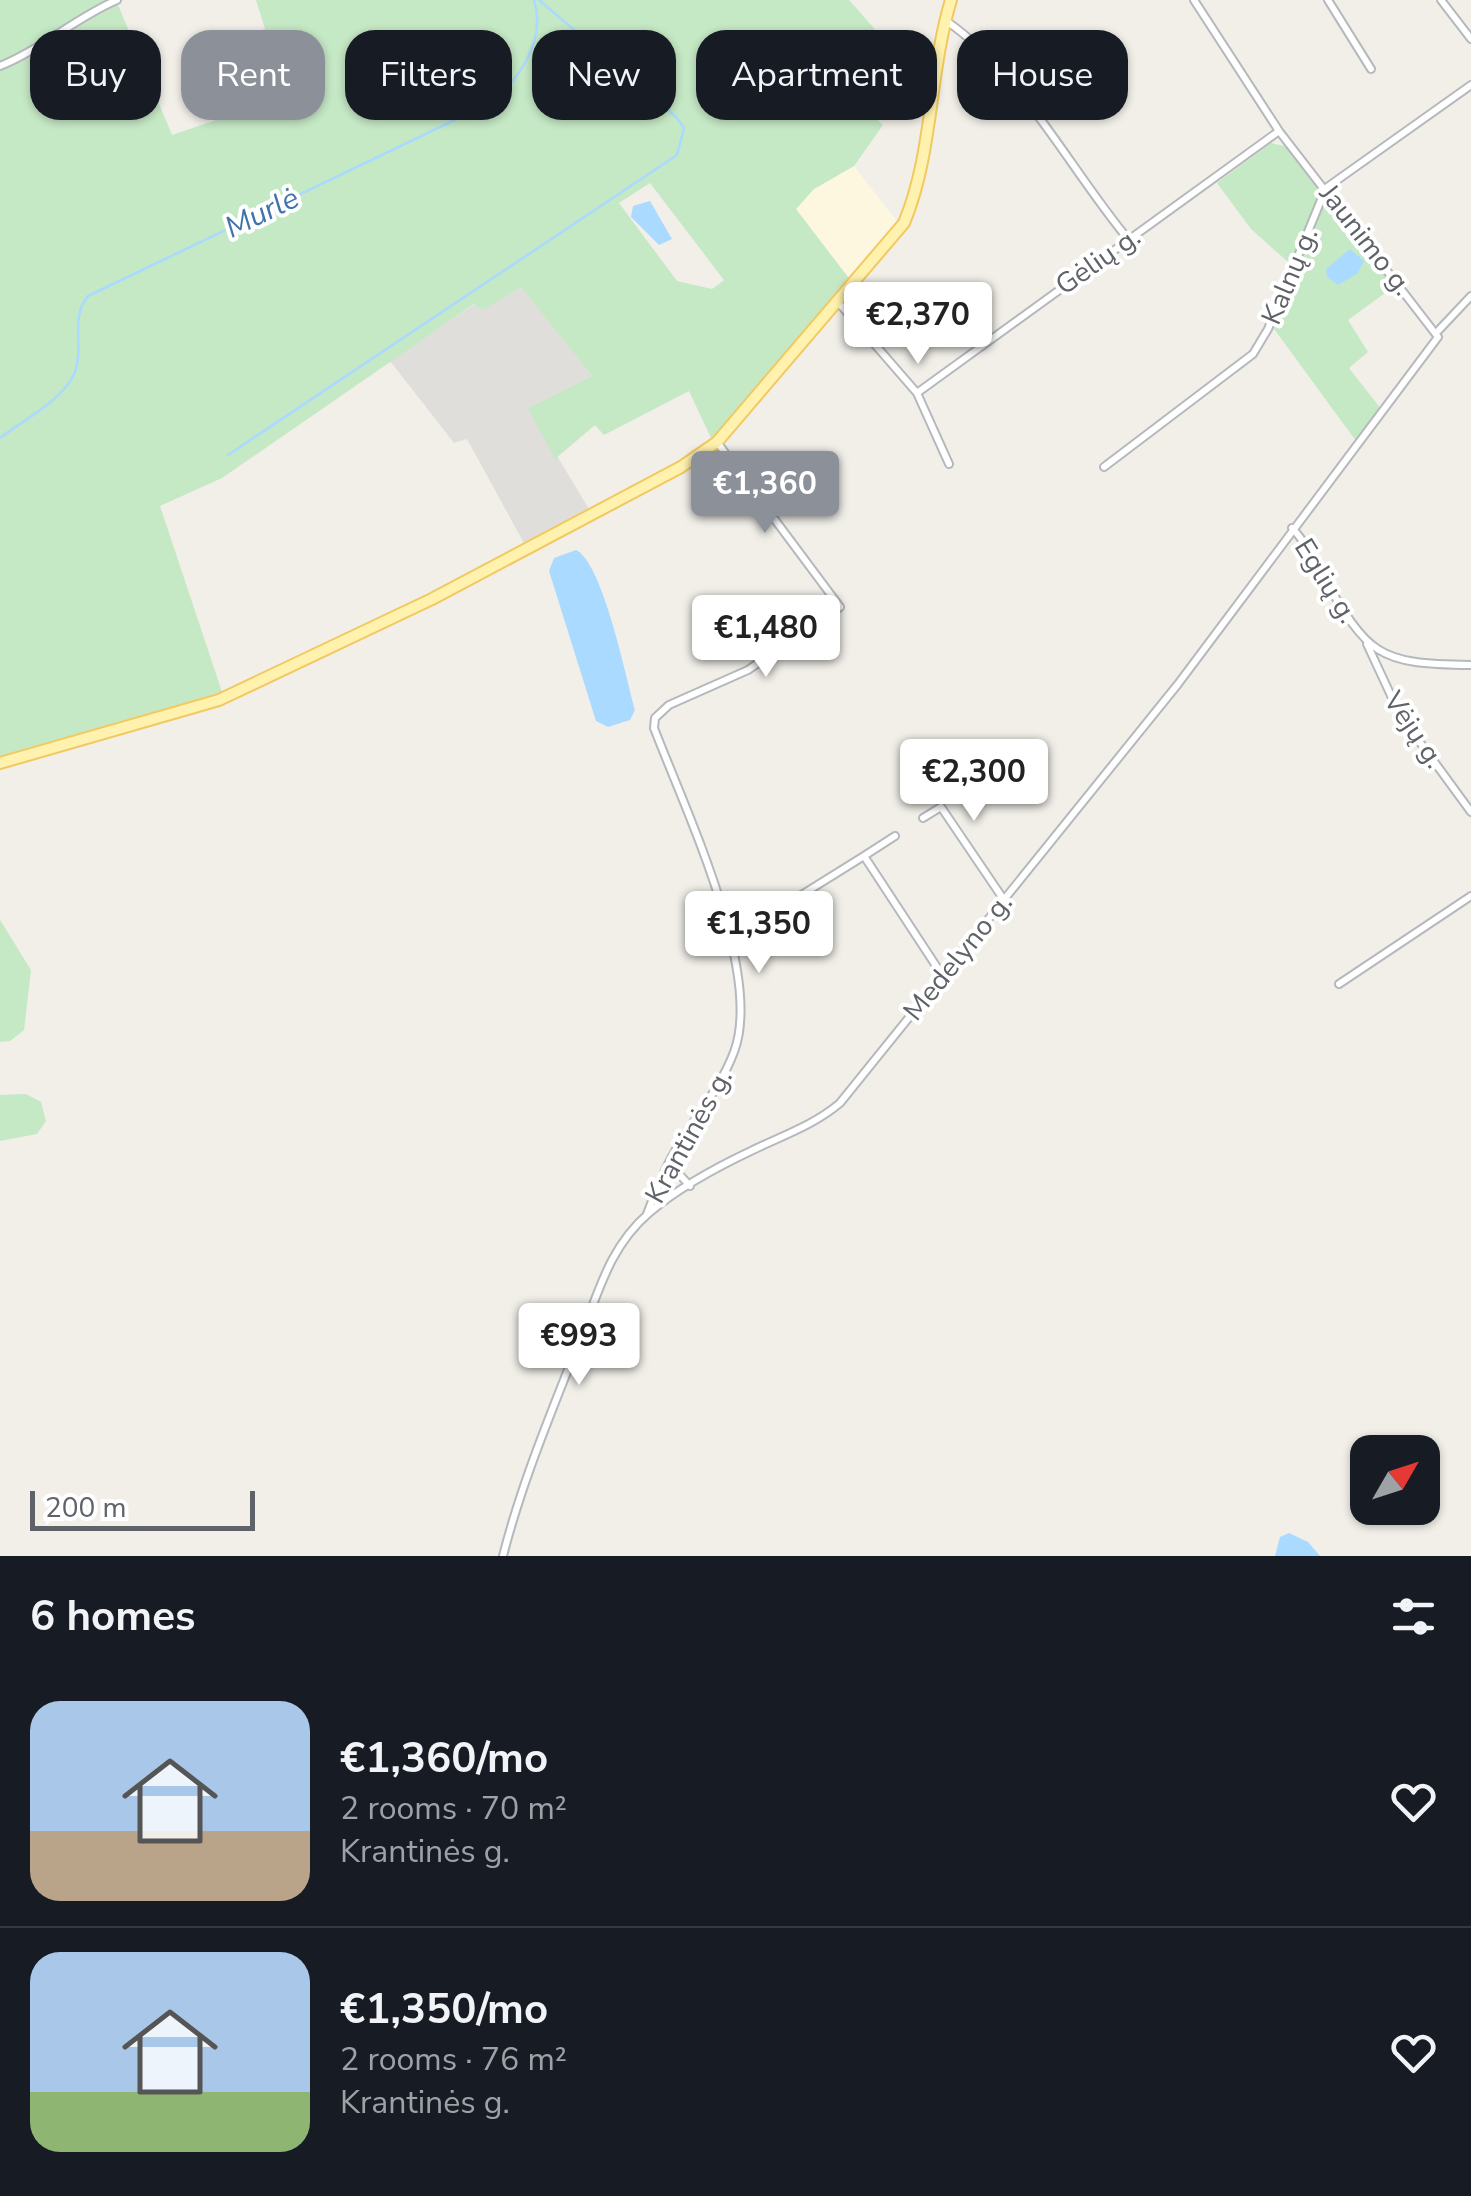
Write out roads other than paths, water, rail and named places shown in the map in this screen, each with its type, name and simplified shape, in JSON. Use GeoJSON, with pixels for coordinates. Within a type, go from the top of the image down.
{"type":"FeatureCollection","features":[{"type":"Feature","properties":{"kind":"main road"},"geometry":{"type":"LineString","coordinates":[[0,763],[219,700],[518,554],[717,442],[894,238],[908,212],[951,0]]}},
{"type":"Feature","properties":{"kind":"street"},"geometry":{"type":"LineString","coordinates":[[0,66],[30,54],[92,10],[117,0]]}},
{"type":"Feature","properties":{"kind":"street","name":"Jaunimo g."},"geometry":{"type":"LineString","coordinates":[[1194,0],[1279,130],[1438,334]]}},
{"type":"Feature","properties":{"kind":"street"},"geometry":{"type":"LineString","coordinates":[[1328,0],[1371,69]]}},
{"type":"Feature","properties":{"kind":"street"},"geometry":{"type":"LineString","coordinates":[[1441,0],[1471,40]]}},
{"type":"Feature","properties":{"kind":"street"},"geometry":{"type":"LineString","coordinates":[[945,20],[970,39],[1000,72],[1128,240]]}},
{"type":"Feature","properties":{"kind":"street"},"geometry":{"type":"LineString","coordinates":[[1326,188],[1471,86]]}},
{"type":"Feature","properties":{"kind":"street","name":"Gėlių g."},"geometry":{"type":"LineString","coordinates":[[917,393],[1279,130]]}},
{"type":"Feature","properties":{"kind":"street","name":"Kalnų g."},"geometry":{"type":"LineString","coordinates":[[1104,467],[1253,354],[1268,329],[1326,188]]}},
{"type":"Feature","properties":{"kind":"street"},"geometry":{"type":"LineString","coordinates":[[1438,334],[1471,296]]}},
{"type":"Feature","properties":{"kind":"street"},"geometry":{"type":"LineString","coordinates":[[838,302],[917,393],[949,464]]}},
{"type":"Feature","properties":{"kind":"street","name":"Medelyno g."},"geometry":{"type":"LineString","coordinates":[[503,1556],[541,1436],[601,1276],[646,1215],[750,1152],[821,1120],[840,1103],[1178,684],[1438,334]]}},
{"type":"Feature","properties":{"kind":"street","name":"Krantinės g."},"geometry":{"type":"LineString","coordinates":[[646,1215],[669,1163],[727,1070],[740,1038],[742,1001],[735,954],[654,728],[655,718],[669,704],[748,670],[840,608],[717,442]]}},
{"type":"Feature","properties":{"kind":"street","name":"Eglių g."},"geometry":{"type":"LineString","coordinates":[[1292,528],[1367,643],[1396,661],[1471,665]]}},
{"type":"Feature","properties":{"kind":"street","name":"Vėjų g."},"geometry":{"type":"LineString","coordinates":[[1367,643],[1367,651],[1400,715],[1471,812]]}},
{"type":"Feature","properties":{"kind":"street"},"geometry":{"type":"LineString","coordinates":[[924,818],[941,807],[1004,900]]}},
{"type":"Feature","properties":{"kind":"street"},"geometry":{"type":"LineString","coordinates":[[795,899],[895,836]]}},
{"type":"Feature","properties":{"kind":"street"},"geometry":{"type":"LineString","coordinates":[[864,856],[944,978]]}},
{"type":"Feature","properties":{"kind":"street"},"geometry":{"type":"LineString","coordinates":[[1339,984],[1471,896]]}},
{"type":"Feature","properties":{"kind":"street"},"geometry":{"type":"LineString","coordinates":[[669,1163],[690,1186]]}},
{"type":"Feature","properties":{"kind":"water"},"geometry":{"type":"Polygon","coordinates":[[[650,201],[672,239],[659,245],[631,217],[633,206],[650,201]]]}},
{"type":"Feature","properties":{"kind":"water"},"geometry":{"type":"Polygon","coordinates":[[[1350,249],[1364,261],[1357,274],[1338,285],[1327,277],[1326,269],[1350,249]]]}},
{"type":"Feature","properties":{"kind":"water"},"geometry":{"type":"Polygon","coordinates":[[[576,550],[586,559],[604,598],[635,710],[630,720],[608,727],[596,721],[549,571],[554,558],[576,550]]]}},
{"type":"Feature","properties":{"kind":"water"},"geometry":{"type":"Polygon","coordinates":[[[1289,1533],[1308,1542],[1320,1556],[1275,1556],[1280,1537],[1289,1533]]]}},
{"type":"Feature","properties":{"kind":"waterway","name":"Murlė"},"geometry":{"type":"LineString","coordinates":[[0,438],[49,403],[72,378],[78,358],[79,315],[88,296],[486,105],[509,85],[527,59],[536,30],[534,0]]}},
{"type":"Feature","properties":{"kind":"waterway"},"geometry":{"type":"LineString","coordinates":[[228,455],[677,155],[684,128],[676,117],[539,0]]}}]}
